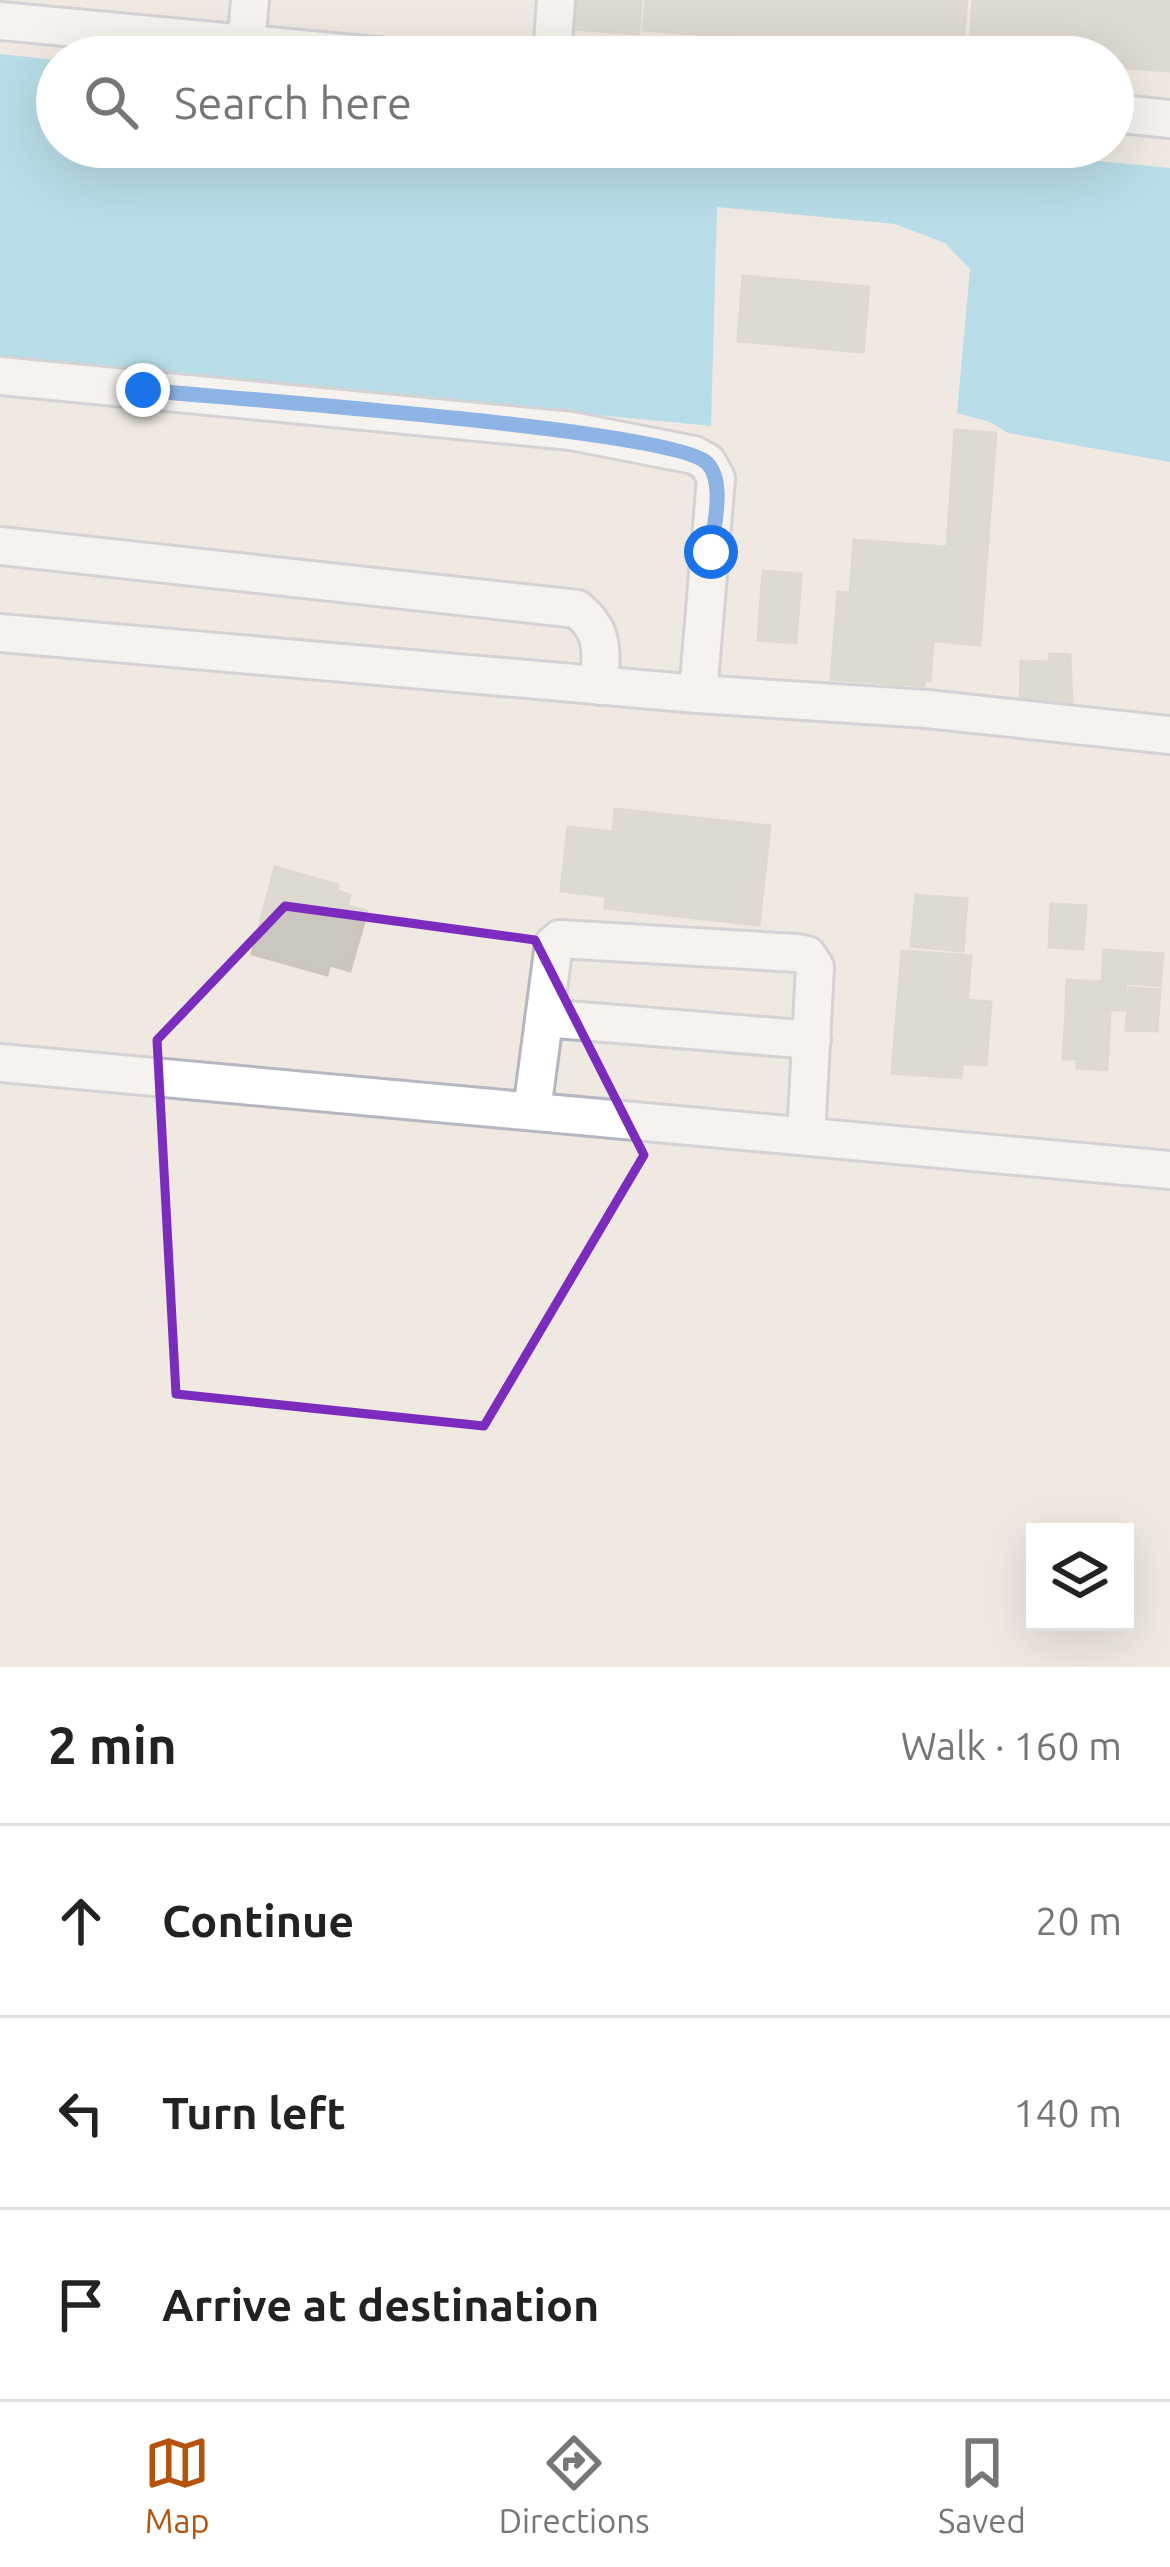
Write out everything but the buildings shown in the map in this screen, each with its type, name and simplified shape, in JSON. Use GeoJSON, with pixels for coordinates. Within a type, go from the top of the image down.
{"type":"FeatureCollection","features":[{"type":"Feature","properties":{"kind":"lane"},"geometry":{"type":"LineString","coordinates":[[247,36],[250,0]]}},
{"type":"Feature","properties":{"kind":"lane"},"geometry":{"type":"LineString","coordinates":[[553,36],[556,0]]}},
{"type":"Feature","properties":{"kind":"lane"},"geometry":{"type":"LineString","coordinates":[[0,21],[154,36]]}},
{"type":"Feature","properties":{"kind":"lane"},"geometry":{"type":"LineString","coordinates":[[1134,115],[1170,118]]}},
{"type":"Feature","properties":{"kind":"lane"},"geometry":{"type":"LineString","coordinates":[[0,376],[572,431],[694,455],[707,463],[716,478],[698,694]]}},
{"type":"Feature","properties":{"kind":"lane"},"geometry":{"type":"LineString","coordinates":[[0,547],[577,609],[595,623],[600,640],[600,686]]}},
{"type":"Feature","properties":{"kind":"lane"},"geometry":{"type":"LineString","coordinates":[[0,633],[600,686],[927,709],[1170,735]]}},
{"type":"Feature","properties":{"kind":"lane"},"geometry":{"type":"LineString","coordinates":[[532,1111],[554,944],[560,939],[797,952],[815,967],[806,1136]]}},
{"type":"Feature","properties":{"kind":"lane"},"geometry":{"type":"LineString","coordinates":[[544,1018],[812,1040]]}},
{"type":"Feature","properties":{"kind":"lane"},"geometry":{"type":"LineString","coordinates":[[0,1063],[1170,1170]]}},
{"type":"Feature","properties":{"kind":"highlighted area"},"geometry":{"type":"Polygon","coordinates":[[[285,906],[535,940],[644,1155],[484,1426],[176,1394],[157,1040],[285,906]]]}},
{"type":"Feature","properties":{"kind":"water"},"geometry":{"type":"Polygon","coordinates":[[[0,54],[36,58],[36,168],[1170,168],[1170,462],[1008,433],[990,422],[957,413],[970,269],[945,243],[895,224],[717,207],[711,426],[0,357],[0,54]]]}},
{"type":"Feature","properties":{"kind":"route"},"geometry":{"type":"LineString","coordinates":[[143,390],[572,431],[694,455],[707,463],[716,478],[711,552]]}}]}
